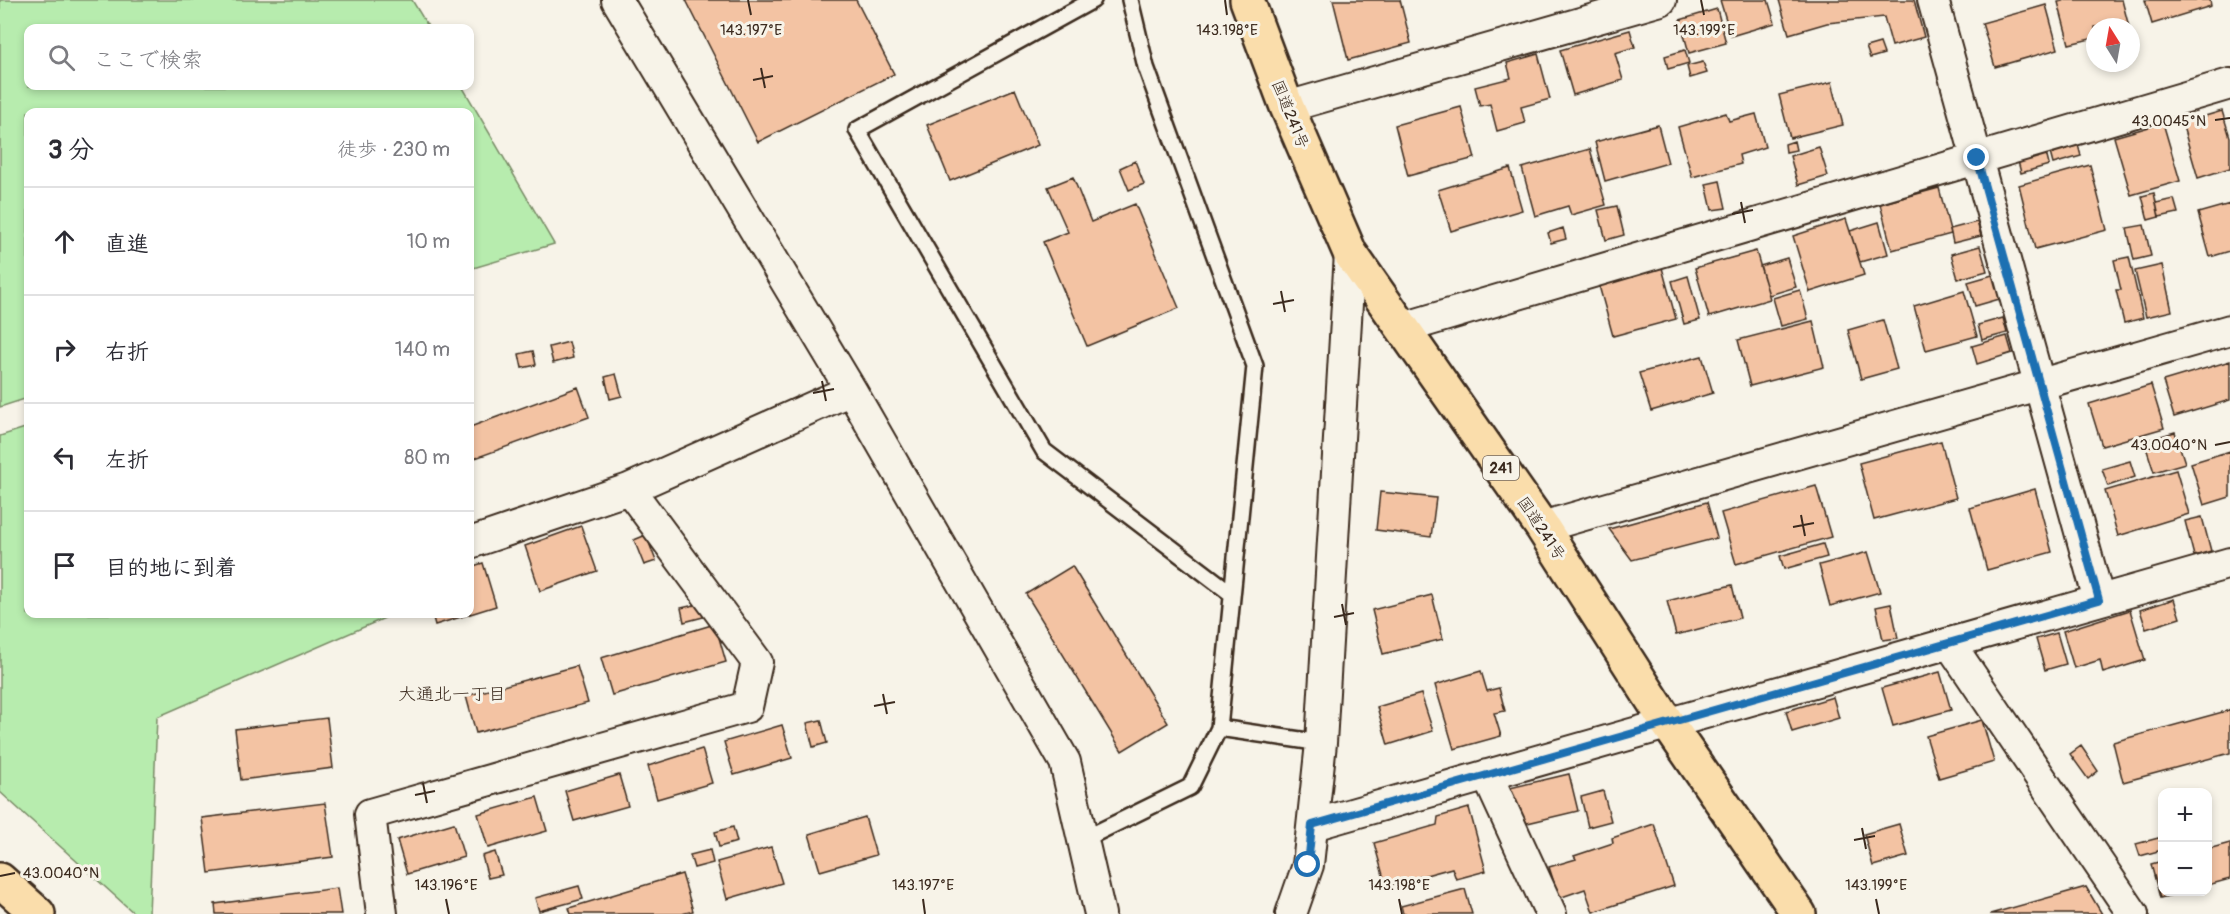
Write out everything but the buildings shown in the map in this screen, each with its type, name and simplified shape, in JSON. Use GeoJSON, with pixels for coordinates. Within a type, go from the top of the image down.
{"type":"FeatureCollection","features":[{"type":"Feature","properties":{"kind":"main road","name":"国道241号"},"geometry":{"type":"LineString","coordinates":[[1247,0],[1287,107],[1350,253],[1542,527],[1668,724],[1800,914]]}},
{"type":"Feature","properties":{"kind":"main road"},"geometry":{"type":"LineString","coordinates":[[0,880],[38,914]]}},
{"type":"Feature","properties":{"kind":"street"},"geometry":{"type":"LineString","coordinates":[[617,0],[851,390],[1065,762],[1100,914]]}},
{"type":"Feature","properties":{"kind":"street"},"geometry":{"type":"LineString","coordinates":[[1287,107],[1661,0]]}},
{"type":"Feature","properties":{"kind":"street"},"geometry":{"type":"LineString","coordinates":[[1933,0],[2099,600]]}},
{"type":"Feature","properties":{"kind":"street"},"geometry":{"type":"LineString","coordinates":[[1403,328],[2230,84]]}},
{"type":"Feature","properties":{"kind":"street"},"geometry":{"type":"LineString","coordinates":[[1291,914],[1308,865],[1321,743],[1350,253]]}},
{"type":"Feature","properties":{"kind":"street"},"geometry":{"type":"LineString","coordinates":[[1542,527],[2230,330]]}},
{"type":"Feature","properties":{"kind":"street"},"geometry":{"type":"LineString","coordinates":[[474,542],[629,489],[851,390]]}},
{"type":"Feature","properties":{"kind":"street"},"geometry":{"type":"LineString","coordinates":[[382,914],[370,814],[747,707],[757,662],[629,489]]}},
{"type":"Feature","properties":{"kind":"street"},"geometry":{"type":"LineString","coordinates":[[1312,825],[2230,563]]}},
{"type":"Feature","properties":{"kind":"street"},"geometry":{"type":"LineString","coordinates":[[1950,644],[2133,914]]}},
{"type":"Feature","properties":{"kind":"street"},"geometry":{"type":"LineString","coordinates":[[1487,775],[1551,914]]}},
{"type":"Feature","properties":{"kind":"lane"},"geometry":{"type":"LineString","coordinates":[[1093,0],[857,130],[1044,451],[1232,594]]}},
{"type":"Feature","properties":{"kind":"lane"},"geometry":{"type":"LineString","coordinates":[[1082,840],[1190,788],[1219,728],[1255,366],[1146,67],[1130,0]]}},
{"type":"Feature","properties":{"kind":"lane"},"geometry":{"type":"LineString","coordinates":[[1219,728],[1321,743]]}},
{"type":"Feature","properties":{"kind":"green space"},"geometry":{"type":"Polygon","coordinates":[[[0,0],[412,0],[427,24],[24,24],[24,90],[464,90],[554,244],[474,268],[474,108],[24,108],[24,399],[0,407],[0,0]]]}},
{"type":"Feature","properties":{"kind":"green space"},"geometry":{"type":"Polygon","coordinates":[[[24,428],[24,618],[385,618],[157,717],[149,914],[135,914],[0,792],[0,436],[24,428]]]}},
{"type":"Feature","properties":{"kind":"district","name":"大通北一丁目"},"geometry":{"type":"Point","coordinates":[452,694]}},
{"type":"Feature","properties":{"kind":"route"},"geometry":{"type":"LineString","coordinates":[[1308,865],[1312,825],[2099,600],[1977,158]]}}]}
